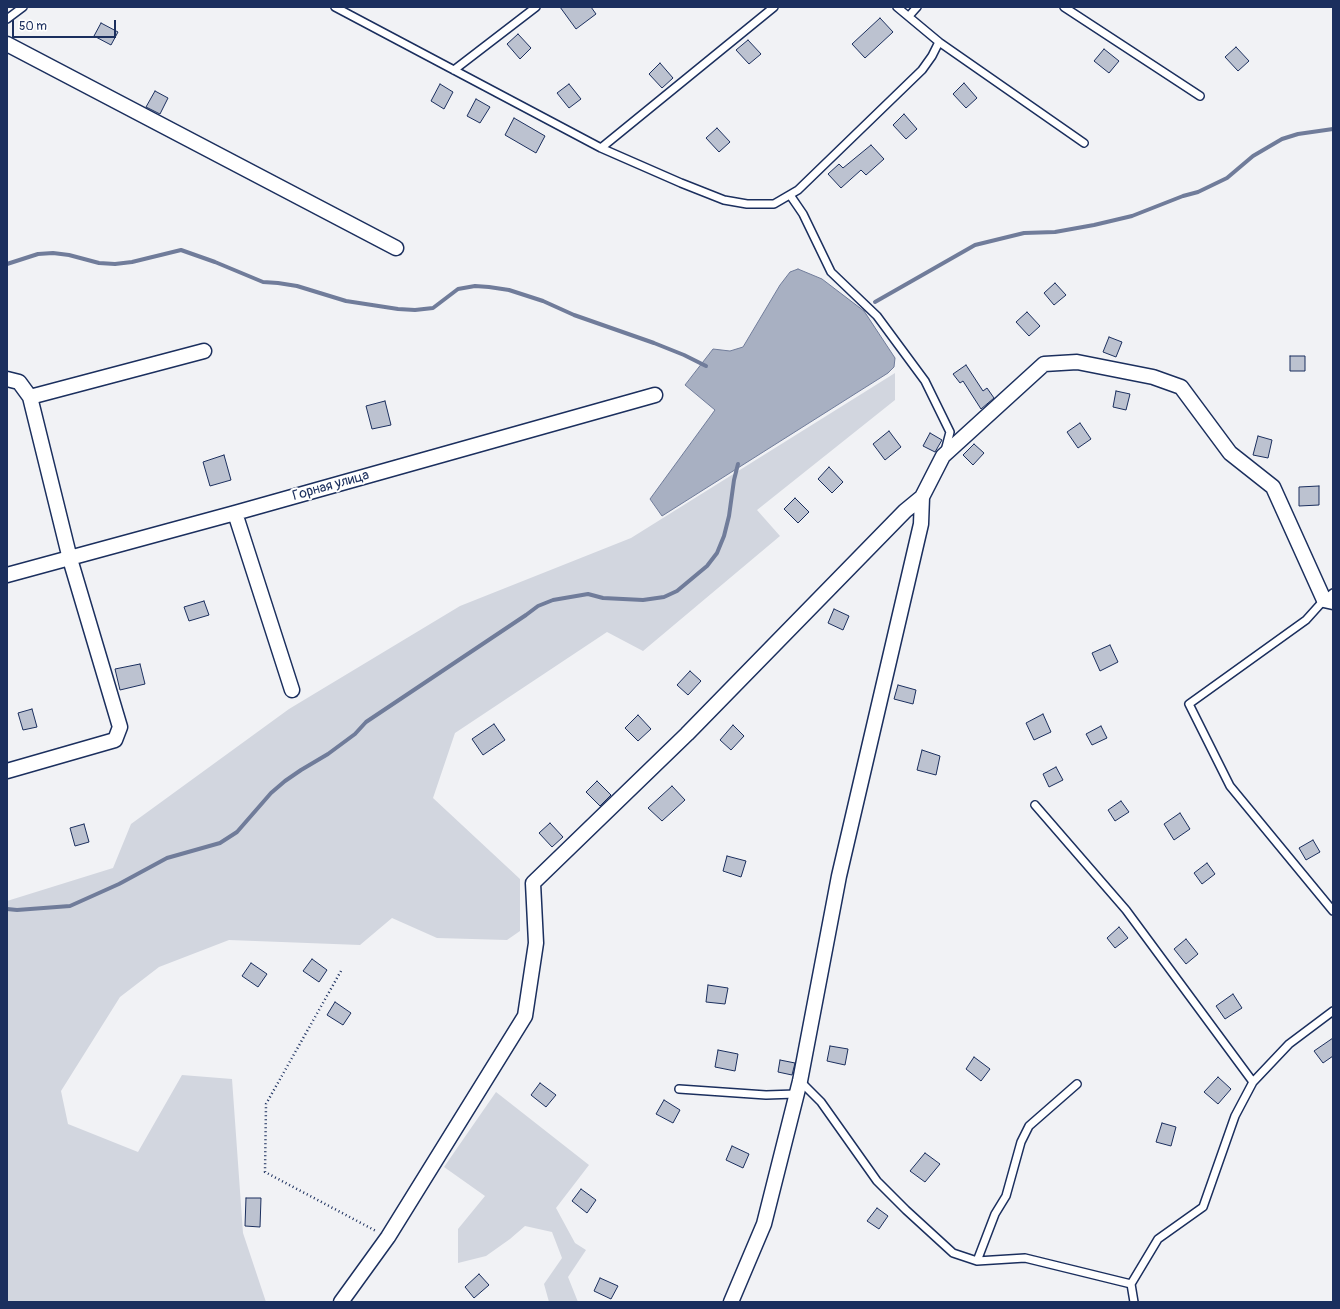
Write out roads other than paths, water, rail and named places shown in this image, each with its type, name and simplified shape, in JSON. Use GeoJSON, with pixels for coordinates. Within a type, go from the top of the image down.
{"type":"FeatureCollection","features":[{"type":"Feature","properties":{"kind":"street"},"geometry":{"type":"LineString","coordinates":[[7,44],[396,248]]}},
{"type":"Feature","properties":{"kind":"street"},"geometry":{"type":"LineString","coordinates":[[30,397],[204,351]]}},
{"type":"Feature","properties":{"kind":"street"},"geometry":{"type":"LineString","coordinates":[[341,1302],[388,1237],[524,1016],[536,943],[533,883],[692,729],[905,511],[922,497],[943,456],[1044,364],[1076,362],[1153,377],[1181,387],[1230,453],[1273,487],[1330,598]]}},
{"type":"Feature","properties":{"kind":"street"},"geometry":{"type":"LineString","coordinates":[[7,379],[20,382],[30,397],[70,559],[120,727],[115,740],[7,771]]}},
{"type":"Feature","properties":{"kind":"street","name":"Горная улица"},"geometry":{"type":"LineString","coordinates":[[7,575],[70,559],[655,395]]}},
{"type":"Feature","properties":{"kind":"street"},"geometry":{"type":"LineString","coordinates":[[731,1302],[764,1224],[798,1088],[839,876],[921,524],[922,497]]}},
{"type":"Feature","properties":{"kind":"street"},"geometry":{"type":"LineString","coordinates":[[235,513],[292,690]]}},
{"type":"Feature","properties":{"kind":"lane"},"geometry":{"type":"LineString","coordinates":[[7,19],[23,7]]}},
{"type":"Feature","properties":{"kind":"lane"},"geometry":{"type":"LineString","coordinates":[[335,7],[601,148],[724,200],[747,204],[774,204],[798,190],[922,70],[932,56],[939,42]]}},
{"type":"Feature","properties":{"kind":"lane"},"geometry":{"type":"LineString","coordinates":[[454,70],[536,7]]}},
{"type":"Feature","properties":{"kind":"lane"},"geometry":{"type":"LineString","coordinates":[[601,148],[774,7]]}},
{"type":"Feature","properties":{"kind":"lane"},"geometry":{"type":"LineString","coordinates":[[897,7],[939,42],[1084,143]]}},
{"type":"Feature","properties":{"kind":"lane"},"geometry":{"type":"LineString","coordinates":[[909,16],[917,7]]}},
{"type":"Feature","properties":{"kind":"lane"},"geometry":{"type":"LineString","coordinates":[[1064,7],[1200,96]]}},
{"type":"Feature","properties":{"kind":"lane"},"geometry":{"type":"LineString","coordinates":[[790,195],[803,214],[831,272],[877,316],[925,381],[950,432],[943,456]]}},
{"type":"Feature","properties":{"kind":"lane"},"geometry":{"type":"LineString","coordinates":[[1330,598],[1306,620],[1189,704],[1230,786],[1333,911]]}},
{"type":"Feature","properties":{"kind":"lane"},"geometry":{"type":"LineString","coordinates":[[1035,805],[1126,910],[1253,1082]]}},
{"type":"Feature","properties":{"kind":"lane"},"geometry":{"type":"LineString","coordinates":[[1134,1302],[1131,1284],[1158,1239],[1203,1207],[1235,1116],[1253,1082],[1288,1044],[1333,1011]]}},
{"type":"Feature","properties":{"kind":"lane"},"geometry":{"type":"LineString","coordinates":[[977,1261],[995,1214],[1006,1196],[1021,1142],[1029,1126],[1077,1084]]}},
{"type":"Feature","properties":{"kind":"lane"},"geometry":{"type":"LineString","coordinates":[[679,1089],[766,1095],[798,1088],[821,1102],[882,1185],[906,1210],[953,1253],[977,1261],[1025,1258],[1131,1284]]}},
{"type":"Feature","properties":{"kind":"water"},"geometry":{"type":"Polygon","coordinates":[[[798,269],[822,279],[864,311],[895,358],[894,367],[888,373],[662,516],[650,499],[715,410],[685,385],[713,349],[730,351],[743,347],[780,285],[790,272],[798,269]]]}},
{"type":"Feature","properties":{"kind":"waterway"},"geometry":{"type":"LineString","coordinates":[[875,302],[975,245],[1024,233],[1055,232],[1132,216],[1183,196],[1198,192],[1227,178],[1253,156],[1282,139],[1298,134],[1333,129]]}},
{"type":"Feature","properties":{"kind":"waterway"},"geometry":{"type":"LineString","coordinates":[[7,264],[38,254],[53,253],[69,255],[99,263],[115,264],[132,262],[181,250],[263,282],[297,286],[346,301],[398,309],[415,310],[433,308],[458,289],[475,286],[489,287],[509,290],[543,301],[574,315],[654,343],[706,366]]}},
{"type":"Feature","properties":{"kind":"waterway"},"geometry":{"type":"LineString","coordinates":[[7,909],[17,910],[70,906],[119,884],[167,858],[220,843],[237,832],[271,793],[285,781],[328,754],[355,734],[366,722],[538,606],[553,600],[588,594],[603,598],[643,600],[664,597],[677,591],[707,566],[717,553],[724,536],[729,516],[734,480],[738,464]]}}]}
